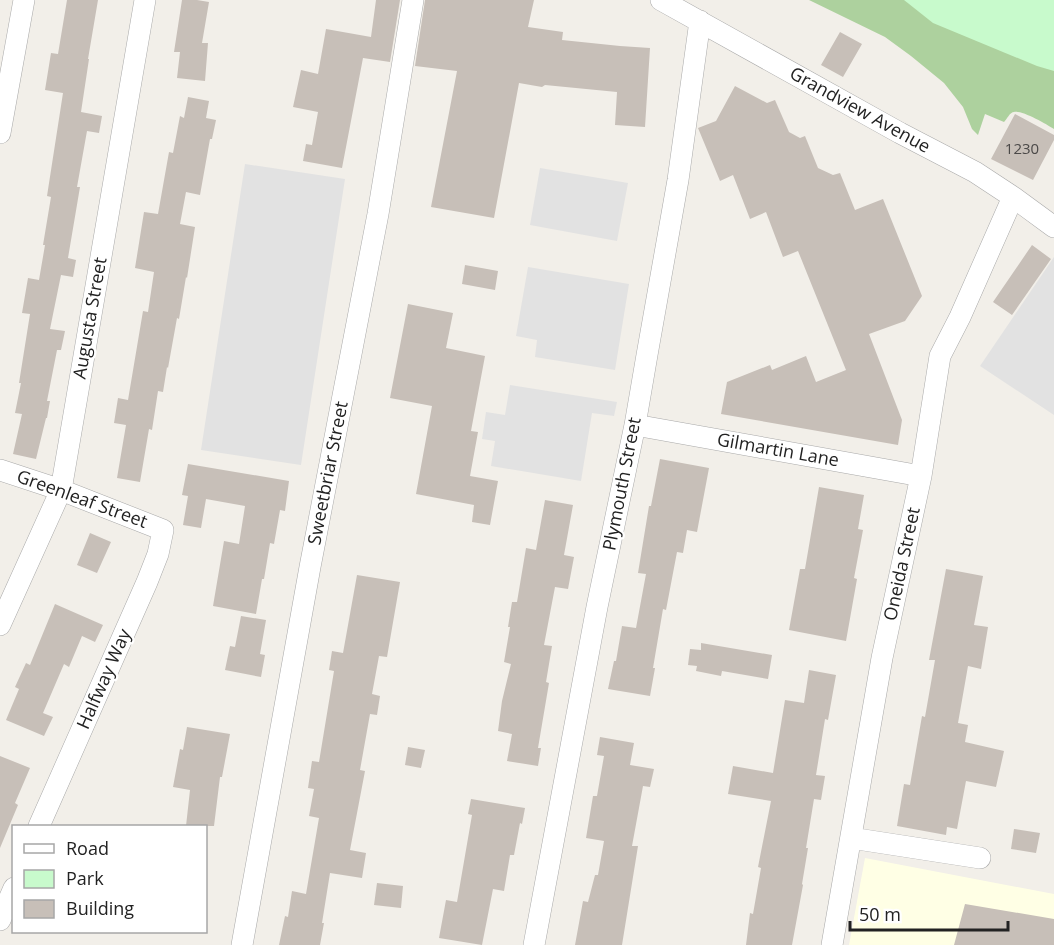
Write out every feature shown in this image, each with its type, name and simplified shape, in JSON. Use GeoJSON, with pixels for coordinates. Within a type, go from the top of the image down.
{"type":"FeatureCollection","features":[{"type":"Feature","properties":{"kind":"street"},"geometry":{"type":"LineString","coordinates":[[0,133],[24,0]]}},
{"type":"Feature","properties":{"kind":"street","name":"Augusta Street"},"geometry":{"type":"LineString","coordinates":[[0,626],[61,489],[144,0]]}},
{"type":"Feature","properties":{"kind":"street","name":"Sweetbriar Street"},"geometry":{"type":"LineString","coordinates":[[242,945],[310,567],[378,214],[413,0]]}},
{"type":"Feature","properties":{"kind":"street","name":"Grandview Avenue"},"geometry":{"type":"LineString","coordinates":[[661,0],[900,133],[975,172],[1054,227]]}},
{"type":"Feature","properties":{"kind":"street","name":"Plymouth Street"},"geometry":{"type":"LineString","coordinates":[[534,945],[597,607],[634,424],[678,180],[700,21]]}},
{"type":"Feature","properties":{"kind":"street","name":"Oneida Street"},"geometry":{"type":"LineString","coordinates":[[832,945],[882,658],[921,476],[940,356],[960,317],[1013,197]]}},
{"type":"Feature","properties":{"kind":"street","name":"Gilmartin Lane"},"geometry":{"type":"LineString","coordinates":[[634,424],[921,476]]}},
{"type":"Feature","properties":{"kind":"street","name":"Greenleaf Street"},"geometry":{"type":"LineString","coordinates":[[0,470],[61,489],[163,530]]}},
{"type":"Feature","properties":{"kind":"street","name":"Halfway Way"},"geometry":{"type":"LineString","coordinates":[[39,825],[147,582],[158,554],[163,530]]}},
{"type":"Feature","properties":{"kind":"street"},"geometry":{"type":"LineString","coordinates":[[851,838],[980,858]]}},
{"type":"Feature","properties":{"kind":"street"},"geometry":{"type":"LineString","coordinates":[[0,920],[12,893]]}},
{"type":"Feature","properties":{"kind":"shaded area"},"geometry":{"type":"Polygon","coordinates":[[[245,164],[345,179],[301,465],[201,450],[245,164]]]}},
{"type":"Feature","properties":{"kind":"shaded area"},"geometry":{"type":"Polygon","coordinates":[[[540,168],[628,183],[617,241],[530,225],[540,168]]]}},
{"type":"Feature","properties":{"kind":"shaded area"},"geometry":{"type":"Polygon","coordinates":[[[1054,257],[1054,415],[980,366],[1054,257]]]}},
{"type":"Feature","properties":{"kind":"shaded area"},"geometry":{"type":"Polygon","coordinates":[[[528,267],[629,284],[615,370],[535,357],[537,340],[516,336],[528,267]]]}},
{"type":"Feature","properties":{"kind":"shaded area"},"geometry":{"type":"Polygon","coordinates":[[[510,385],[617,402],[614,416],[592,413],[581,481],[491,466],[495,441],[482,439],[486,412],[505,415],[510,385]]]}},
{"type":"Feature","properties":{"kind":"shaded area"},"geometry":{"type":"Polygon","coordinates":[[[865,858],[1054,894],[1054,945],[849,945],[865,858]]]}},
{"type":"Feature","properties":{"kind":"green space"},"geometry":{"type":"Polygon","coordinates":[[[809,0],[1054,0],[1054,129],[1023,113],[1011,113],[1004,122],[985,114],[978,135],[972,129],[963,107],[944,83],[911,56],[885,37],[809,0]]]}},
{"type":"Feature","properties":{"kind":"green space"},"geometry":{"type":"Polygon","coordinates":[[[904,0],[1054,0],[1054,71],[933,23],[904,0]]]}},
{"type":"Feature","properties":{"kind":"building"},"geometry":{"type":"Polygon","coordinates":[[[67,0],[98,0],[81,112],[102,116],[99,133],[87,131],[68,258],[76,260],[73,277],[61,275],[50,329],[65,331],[61,350],[57,350],[47,401],[50,401],[47,418],[36,459],[13,454],[22,414],[15,413],[30,314],[22,313],[28,278],[39,280],[51,197],[47,196],[63,93],[45,90],[51,53],[58,54],[67,0]]]}},
{"type":"Feature","properties":{"kind":"building"},"geometry":{"type":"Polygon","coordinates":[[[182,0],[209,2],[202,43],[208,43],[205,81],[177,78],[180,52],[174,52],[182,0]]]}},
{"type":"Feature","properties":{"kind":"building"},"geometry":{"type":"Polygon","coordinates":[[[376,0],[400,0],[390,62],[363,58],[342,168],[303,161],[306,144],[312,145],[318,112],[293,107],[301,70],[318,74],[326,29],[371,37],[376,0]]]}},
{"type":"Feature","properties":{"kind":"building"},"geometry":{"type":"Polygon","coordinates":[[[425,0],[534,0],[528,27],[563,32],[562,40],[650,48],[645,127],[615,125],[617,92],[545,85],[542,87],[519,83],[494,218],[431,207],[457,71],[415,66],[425,0]]]}},
{"type":"Feature","properties":{"kind":"building"},"geometry":{"type":"Polygon","coordinates":[[[840,32],[862,44],[843,77],[821,65],[840,32]]]}},
{"type":"Feature","properties":{"kind":"building"},"geometry":{"type":"Polygon","coordinates":[[[735,86],[767,103],[775,100],[789,132],[800,138],[805,136],[818,168],[833,175],[840,173],[855,210],[883,199],[922,296],[905,321],[869,334],[902,420],[898,445],[721,414],[727,382],[770,365],[772,370],[806,356],[816,382],[846,370],[798,251],[783,257],[766,212],[750,219],[733,175],[720,181],[698,128],[716,121],[735,86]]]}},
{"type":"Feature","properties":{"kind":"building"},"geometry":{"type":"Polygon","coordinates":[[[188,97],[209,101],[206,118],[216,120],[212,139],[210,139],[200,195],[186,192],[180,224],[195,227],[187,278],[163,392],[158,391],[152,430],[149,429],[140,482],[117,478],[126,425],[114,423],[118,398],[128,400],[143,311],[148,312],[154,272],[135,268],[144,212],[158,214],[169,152],[173,153],[180,116],[184,118],[188,97]]]}},
{"type":"Feature","properties":{"kind":"building"},"geometry":{"type":"Polygon","coordinates":[[[1015,114],[1054,135],[1054,140],[1033,180],[991,159],[1015,114]]]}},
{"type":"Feature","properties":{"kind":"building"},"geometry":{"type":"Polygon","coordinates":[[[1032,245],[1051,259],[1012,315],[993,302],[1032,245]]]}},
{"type":"Feature","properties":{"kind":"building"},"geometry":{"type":"Polygon","coordinates":[[[465,265],[498,271],[495,290],[462,284],[465,265]]]}},
{"type":"Feature","properties":{"kind":"building"},"geometry":{"type":"Polygon","coordinates":[[[408,304],[453,313],[446,348],[485,356],[471,431],[478,432],[470,476],[498,481],[490,525],[472,522],[474,505],[416,494],[432,406],[390,398],[408,304]]]}},
{"type":"Feature","properties":{"kind":"building"},"geometry":{"type":"Polygon","coordinates":[[[660,459],[709,468],[697,532],[687,530],[683,553],[677,552],[666,610],[663,609],[650,696],[608,689],[622,626],[636,628],[646,574],[638,573],[649,506],[651,506],[660,459]]]}},
{"type":"Feature","properties":{"kind":"building"},"geometry":{"type":"Polygon","coordinates":[[[188,464],[289,481],[285,511],[280,510],[274,544],[270,543],[256,614],[213,606],[224,541],[239,544],[245,506],[206,499],[201,528],[183,525],[188,496],[182,495],[188,464]]]}},
{"type":"Feature","properties":{"kind":"building"},"geometry":{"type":"Polygon","coordinates":[[[819,487],[864,495],[858,529],[863,530],[854,578],[857,579],[846,641],[789,630],[800,569],[805,569],[819,487]]]}},
{"type":"Feature","properties":{"kind":"building"},"geometry":{"type":"Polygon","coordinates":[[[545,500],[573,505],[564,555],[574,557],[568,589],[555,587],[544,645],[552,646],[546,682],[549,683],[538,748],[541,748],[538,766],[507,761],[512,734],[498,731],[511,664],[504,662],[512,602],[517,602],[526,548],[536,550],[545,500]]]}},
{"type":"Feature","properties":{"kind":"building"},"geometry":{"type":"Polygon","coordinates":[[[90,533],[111,542],[97,573],[77,565],[90,533]]]}},
{"type":"Feature","properties":{"kind":"building"},"geometry":{"type":"Polygon","coordinates":[[[946,569],[983,576],[974,625],[988,627],[981,669],[968,666],[958,723],[968,725],[965,742],[1004,751],[996,787],[966,781],[957,829],[947,827],[946,835],[897,826],[904,784],[910,785],[922,716],[925,717],[935,660],[929,660],[946,569]]]}},
{"type":"Feature","properties":{"kind":"building"},"geometry":{"type":"Polygon","coordinates":[[[357,575],[400,582],[387,657],[379,656],[372,694],[380,696],[377,715],[370,714],[360,770],[365,771],[350,850],[366,853],[362,878],[330,873],[320,945],[279,945],[285,916],[288,917],[292,891],[306,894],[319,818],[309,816],[314,789],[308,788],[312,761],[319,762],[334,671],[329,670],[332,651],[343,653],[357,575]]]}},
{"type":"Feature","properties":{"kind":"building"},"geometry":{"type":"Polygon","coordinates":[[[55,604],[103,625],[95,642],[82,636],[69,667],[64,664],[43,713],[53,717],[44,736],[6,720],[19,689],[15,687],[26,663],[30,665],[55,604]]]}},
{"type":"Feature","properties":{"kind":"building"},"geometry":{"type":"Polygon","coordinates":[[[241,616],[266,620],[260,654],[265,655],[261,677],[225,670],[230,646],[235,647],[241,616]]]}},
{"type":"Feature","properties":{"kind":"building"},"geometry":{"type":"Polygon","coordinates":[[[701,643],[772,655],[768,679],[722,671],[721,676],[696,671],[697,666],[688,665],[690,649],[701,650],[701,643]]]}},
{"type":"Feature","properties":{"kind":"building"},"geometry":{"type":"Polygon","coordinates":[[[809,670],[836,675],[828,720],[825,719],[816,775],[825,776],[821,800],[814,799],[803,885],[792,945],[746,945],[771,801],[728,794],[733,766],[773,773],[785,700],[804,703],[809,670]]]}},
{"type":"Feature","properties":{"kind":"building"},"geometry":{"type":"Polygon","coordinates":[[[187,727],[230,734],[222,777],[220,777],[214,826],[186,825],[190,790],[173,787],[180,749],[183,750],[187,727]]]}},
{"type":"Feature","properties":{"kind":"building"},"geometry":{"type":"Polygon","coordinates":[[[600,737],[634,743],[630,765],[654,769],[650,787],[643,786],[632,846],[638,846],[622,945],[575,945],[583,901],[588,902],[595,875],[598,875],[604,841],[586,838],[593,796],[597,796],[604,756],[597,755],[600,737]]]}},
{"type":"Feature","properties":{"kind":"building"},"geometry":{"type":"Polygon","coordinates":[[[408,747],[425,750],[421,768],[405,765],[408,747]]]}},
{"type":"Feature","properties":{"kind":"building"},"geometry":{"type":"Polygon","coordinates":[[[0,756],[30,768],[0,848],[0,756]]]}},
{"type":"Feature","properties":{"kind":"building"},"geometry":{"type":"Polygon","coordinates":[[[471,799],[525,808],[514,855],[510,855],[504,891],[493,889],[482,945],[439,938],[446,900],[457,902],[472,815],[468,814],[471,799]]]}},
{"type":"Feature","properties":{"kind":"building"},"geometry":{"type":"Polygon","coordinates":[[[1014,829],[1040,833],[1036,853],[1011,849],[1014,829]]]}},
{"type":"Feature","properties":{"kind":"building"},"geometry":{"type":"Polygon","coordinates":[[[377,883],[403,886],[401,908],[374,905],[377,883]]]}},
{"type":"Feature","properties":{"kind":"building"},"geometry":{"type":"Polygon","coordinates":[[[965,904],[1054,919],[1054,945],[954,945],[965,904]]]}}]}
